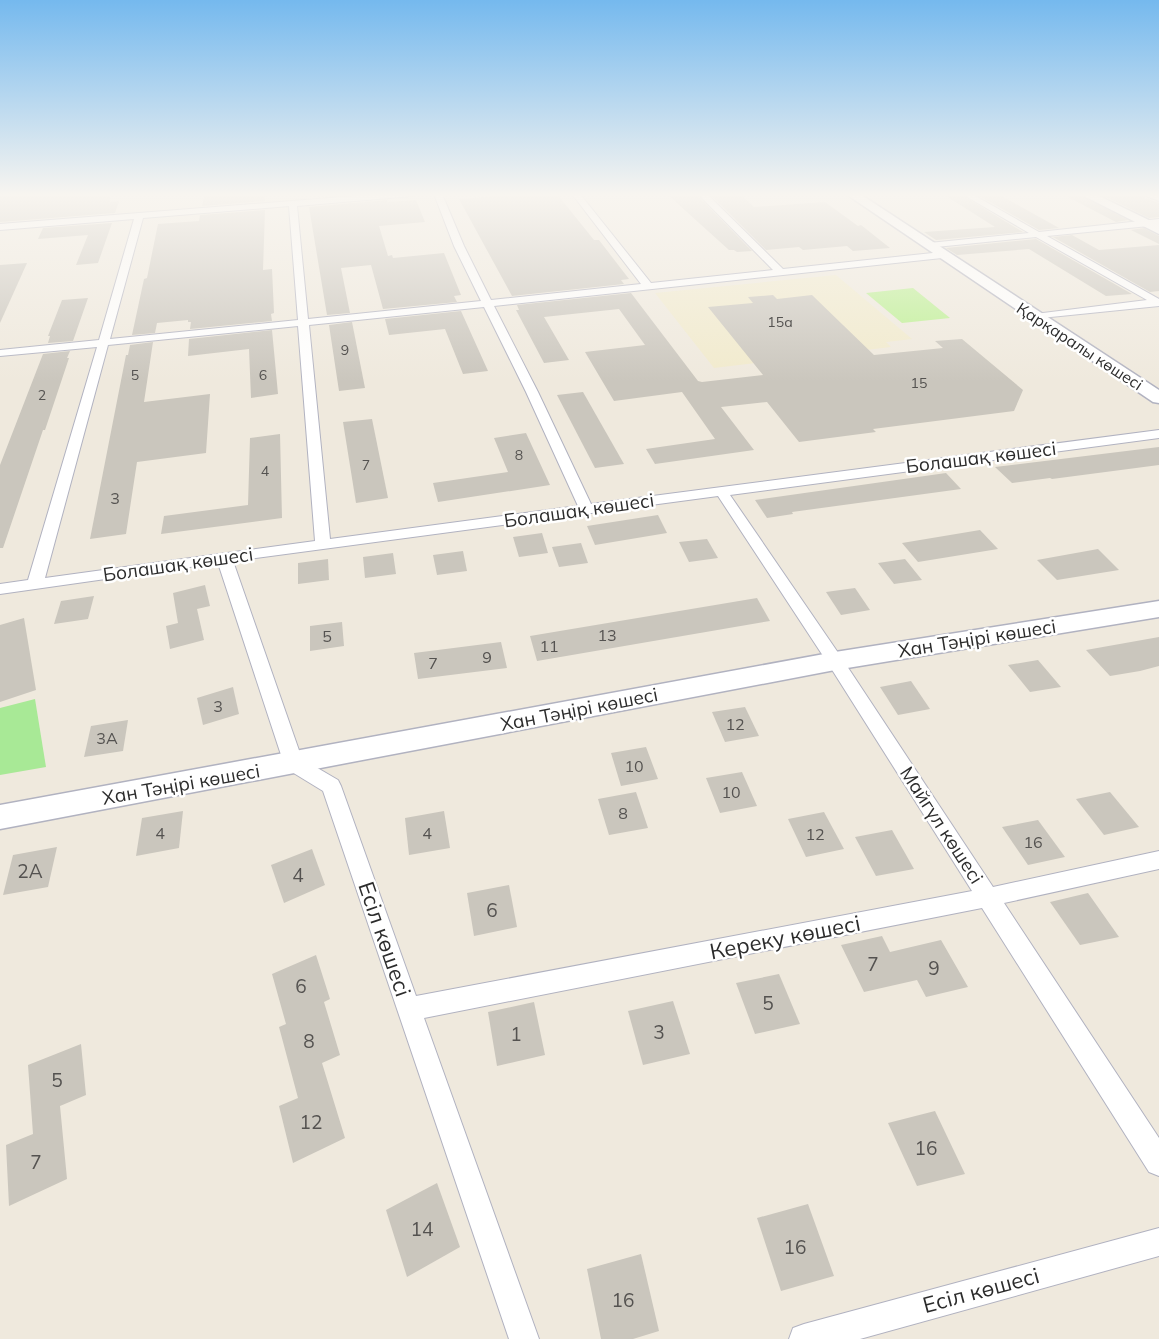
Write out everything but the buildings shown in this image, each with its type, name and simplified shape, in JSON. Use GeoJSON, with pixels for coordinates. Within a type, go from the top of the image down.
{"type":"FeatureCollection","features":[{"type":"Feature","properties":{"kind":"street"},"geometry":{"type":"LineString","coordinates":[[35,584],[128,256]]}},
{"type":"Feature","properties":{"kind":"street"},"geometry":{"type":"LineString","coordinates":[[297,256],[323,544]]}},
{"type":"Feature","properties":{"kind":"street"},"geometry":{"type":"LineString","coordinates":[[464,256],[532,392],[586,509]]}},
{"type":"Feature","properties":{"kind":"street"},"geometry":{"type":"LineString","coordinates":[[625,256],[648,286]]}},
{"type":"Feature","properties":{"kind":"street"},"geometry":{"type":"LineString","coordinates":[[764,256],[780,272]]}},
{"type":"Feature","properties":{"kind":"street"},"geometry":{"type":"LineString","coordinates":[[0,353],[487,304],[928,256]]}},
{"type":"Feature","properties":{"kind":"street","name":"Қарқаралы көшесі"},"geometry":{"type":"LineString","coordinates":[[944,256],[1159,398]]}},
{"type":"Feature","properties":{"kind":"street"},"geometry":{"type":"LineString","coordinates":[[1075,256],[1158,302]]}},
{"type":"Feature","properties":{"kind":"street"},"geometry":{"type":"LineString","coordinates":[[1035,317],[1158,302]]}},
{"type":"Feature","properties":{"kind":"street","name":"Болашақ көшесі"},"geometry":{"type":"LineString","coordinates":[[0,589],[323,544],[1159,434]]}},
{"type":"Feature","properties":{"kind":"street","name":"Майгүл көшесі"},"geometry":{"type":"LineString","coordinates":[[721,491],[835,660],[1159,1162]]}},
{"type":"Feature","properties":{"kind":"street"},"geometry":{"type":"LineString","coordinates":[[224,558],[294,764]]}},
{"type":"Feature","properties":{"kind":"street","name":"Хан Тәңірі көшесі"},"geometry":{"type":"LineString","coordinates":[[0,818],[294,764],[835,660],[1159,609]]}},
{"type":"Feature","properties":{"kind":"street","name":"Есіл көшесі"},"geometry":{"type":"LineString","coordinates":[[294,764],[331,786],[524,1339]]}},
{"type":"Feature","properties":{"kind":"street","name":"Кереку көшесі"},"geometry":{"type":"LineString","coordinates":[[410,1009],[989,898],[1159,860]]}},
{"type":"Feature","properties":{"kind":"street","name":"Есіл көшесі"},"geometry":{"type":"LineString","coordinates":[[804,1339],[1159,1242]]}},
{"type":"Feature","properties":{"kind":"shaded area"},"geometry":{"type":"Polygon","coordinates":[[[836,275],[912,339],[886,342],[891,347],[714,368],[655,293],[836,275]]]}},
{"type":"Feature","properties":{"kind":"green space"},"geometry":{"type":"Polygon","coordinates":[[[913,288],[950,318],[902,323],[866,293],[913,288]]]}},
{"type":"Feature","properties":{"kind":"green space"},"geometry":{"type":"Polygon","coordinates":[[[35,699],[46,767],[0,775],[0,708],[35,699]]]}}]}
